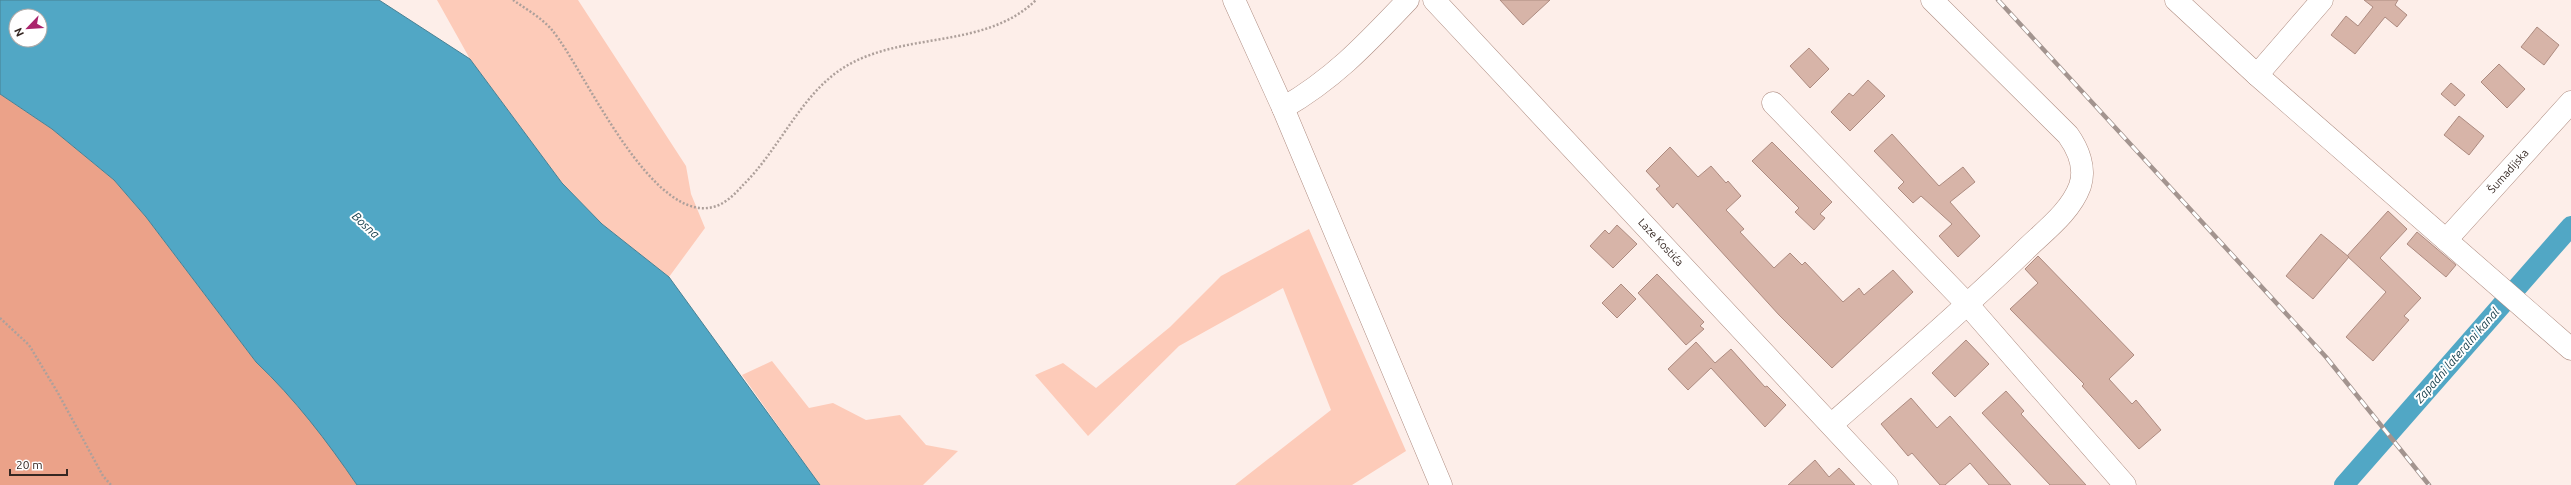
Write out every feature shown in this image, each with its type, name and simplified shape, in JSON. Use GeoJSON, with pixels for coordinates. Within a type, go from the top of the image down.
{"type":"FeatureCollection","features":[{"type":"Feature","properties":{"kind":"street"},"geometry":{"type":"LineString","coordinates":[[1234,0],[1283,108],[1441,485]]}},
{"type":"Feature","properties":{"kind":"street"},"geometry":{"type":"LineString","coordinates":[[1283,108],[1331,77],[1360,52],[1408,0]]}},
{"type":"Feature","properties":{"kind":"street","name":"Laze Kostića"},"geometry":{"type":"LineString","coordinates":[[1434,0],[1832,424],[1887,485]]}},
{"type":"Feature","properties":{"kind":"street"},"geometry":{"type":"LineString","coordinates":[[1832,424],[1968,305],[2068,207],[2080,185],[2081,164],[2077,148],[2068,135],[1932,0]]}},
{"type":"Feature","properties":{"kind":"street"},"geometry":{"type":"LineString","coordinates":[[2176,0],[2257,75],[2571,349]]}},
{"type":"Feature","properties":{"kind":"street"},"geometry":{"type":"LineString","coordinates":[[2257,75],[2322,0]]}},
{"type":"Feature","properties":{"kind":"street","name":"Šumadijska"},"geometry":{"type":"LineString","coordinates":[[2446,240],[2571,102]]}},
{"type":"Feature","properties":{"kind":"street"},"geometry":{"type":"LineString","coordinates":[[1773,103],[1968,305],[2126,485]]}},
{"type":"Feature","properties":{"kind":"path"},"geometry":{"type":"LineString","coordinates":[[513,0],[551,28],[609,124],[663,190],[681,203],[700,208],[719,205],[739,190],[752,177],[815,94],[840,70],[865,56],[895,47],[987,29],[1026,10],[1036,0]]}},
{"type":"Feature","properties":{"kind":"path"},"geometry":{"type":"LineString","coordinates":[[0,318],[29,345],[58,393],[102,476],[111,485]]}},
{"type":"Feature","properties":{"kind":"shaded area"},"geometry":{"type":"Polygon","coordinates":[[[437,0],[578,0],[686,166],[691,194],[705,228],[669,277],[602,224],[562,183],[470,59],[437,0]]]}},
{"type":"Feature","properties":{"kind":"shaded area"},"geometry":{"type":"Polygon","coordinates":[[[0,94],[52,129],[114,180],[146,217],[256,362],[310,421],[357,485],[0,485],[0,94]]]}},
{"type":"Feature","properties":{"kind":"shaded area"},"geometry":{"type":"Polygon","coordinates":[[[1309,229],[1406,451],[1352,485],[1235,485],[1331,410],[1283,288],[1179,346],[1088,436],[1035,375],[1063,363],[1096,388],[1170,327],[1221,276],[1309,229]]]}},
{"type":"Feature","properties":{"kind":"shaded area"},"geometry":{"type":"Polygon","coordinates":[[[772,361],[809,408],[833,403],[866,420],[900,415],[926,445],[958,451],[923,485],[820,485],[742,375],[772,361]]]}},
{"type":"Feature","properties":{"kind":"water","name":"Bosna"},"geometry":{"type":"Polygon","coordinates":[[[0,0],[379,0],[470,59],[562,183],[602,224],[669,277],[820,485],[357,485],[310,421],[256,362],[146,217],[114,180],[52,129],[0,94],[0,0]]]}},
{"type":"Feature","properties":{"kind":"building"},"geometry":{"type":"Polygon","coordinates":[[[1500,0],[1550,0],[1523,25],[1500,0]]]}},
{"type":"Feature","properties":{"kind":"building"},"geometry":{"type":"Polygon","coordinates":[[[2364,0],[2398,0],[2395,5],[2407,15],[2397,27],[2385,17],[2355,54],[2331,35],[2346,16],[2358,26],[2373,7],[2364,0]]]}},
{"type":"Feature","properties":{"kind":"building"},"geometry":{"type":"Polygon","coordinates":[[[2537,27],[2559,45],[2544,65],[2521,47],[2537,27]]]}},
{"type":"Feature","properties":{"kind":"building"},"geometry":{"type":"Polygon","coordinates":[[[1809,48],[1829,69],[1810,88],[1790,66],[1809,48]]]}},
{"type":"Feature","properties":{"kind":"building"},"geometry":{"type":"Polygon","coordinates":[[[2499,64],[2525,89],[2507,108],[2481,82],[2499,64]]]}},
{"type":"Feature","properties":{"kind":"building"},"geometry":{"type":"Polygon","coordinates":[[[1868,80],[1885,96],[1850,131],[1831,112],[1849,93],[1853,96],[1868,80]]]}},
{"type":"Feature","properties":{"kind":"building"},"geometry":{"type":"Polygon","coordinates":[[[2451,83],[2465,95],[2455,106],[2441,94],[2451,83]]]}},
{"type":"Feature","properties":{"kind":"building"},"geometry":{"type":"Polygon","coordinates":[[[2459,116],[2484,136],[2469,155],[2444,135],[2459,116]]]}},
{"type":"Feature","properties":{"kind":"building"},"geometry":{"type":"Polygon","coordinates":[[[1892,134],[1939,186],[1963,167],[1975,182],[1950,202],[1980,236],[1958,257],[1939,236],[1952,224],[1921,196],[1913,203],[1898,188],[1904,182],[1874,151],[1892,134]]]}},
{"type":"Feature","properties":{"kind":"building"},"geometry":{"type":"Polygon","coordinates":[[[1772,142],[1832,202],[1820,214],[1825,218],[1814,230],[1795,212],[1799,208],[1752,161],[1772,142]]]}},
{"type":"Feature","properties":{"kind":"building"},"geometry":{"type":"Polygon","coordinates":[[[1670,147],[1698,177],[1711,166],[1726,183],[1728,181],[1741,196],[1726,210],[1744,229],[1740,232],[1774,268],[1790,253],[1802,265],[1805,262],[1843,302],[1859,288],[1864,295],[1893,270],[1913,292],[1832,368],[1779,315],[1677,203],[1673,208],[1656,189],[1660,186],[1646,171],[1670,147]]]}},
{"type":"Feature","properties":{"kind":"building"},"geometry":{"type":"Polygon","coordinates":[[[2388,211],[2407,229],[2380,258],[2421,298],[2404,316],[2409,320],[2373,361],[2346,337],[2386,292],[2347,256],[2388,211]]]}},
{"type":"Feature","properties":{"kind":"building"},"geometry":{"type":"Polygon","coordinates":[[[1617,225],[1637,244],[1613,268],[1590,246],[1605,230],[1609,234],[1617,225]]]}},
{"type":"Feature","properties":{"kind":"building"},"geometry":{"type":"Polygon","coordinates":[[[2417,232],[2456,265],[2446,277],[2407,244],[2417,232]]]}},
{"type":"Feature","properties":{"kind":"building"},"geometry":{"type":"Polygon","coordinates":[[[2321,234],[2349,257],[2313,299],[2286,276],[2321,234]]]}},
{"type":"Feature","properties":{"kind":"building"},"geometry":{"type":"Polygon","coordinates":[[[2038,256],[2134,355],[2109,379],[2132,404],[2136,400],[2161,430],[2139,449],[2082,386],[2084,384],[2010,309],[2038,283],[2025,269],[2038,256]]]}},
{"type":"Feature","properties":{"kind":"building"},"geometry":{"type":"Polygon","coordinates":[[[1657,274],[1704,322],[1700,326],[1704,329],[1686,345],[1638,293],[1657,274]]]}},
{"type":"Feature","properties":{"kind":"building"},"geometry":{"type":"Polygon","coordinates":[[[1621,284],[1636,299],[1617,318],[1602,303],[1621,284]]]}},
{"type":"Feature","properties":{"kind":"building"},"geometry":{"type":"Polygon","coordinates":[[[1966,340],[1989,364],[1955,397],[1932,373],[1966,340]]]}},
{"type":"Feature","properties":{"kind":"building"},"geometry":{"type":"Polygon","coordinates":[[[1696,342],[1715,363],[1731,349],[1765,387],[1767,386],[1786,405],[1765,427],[1711,368],[1688,390],[1668,369],[1696,342]]]}},
{"type":"Feature","properties":{"kind":"building"},"geometry":{"type":"Polygon","coordinates":[[[2006,391],[2024,411],[2021,414],[2086,485],[2050,485],[1982,413],[2006,391]]]}},
{"type":"Feature","properties":{"kind":"building"},"geometry":{"type":"Polygon","coordinates":[[[1911,398],[1937,428],[1950,416],[2011,485],[1989,485],[1970,463],[1945,485],[1940,485],[1912,453],[1908,456],[1881,424],[1911,398]]]}},
{"type":"Feature","properties":{"kind":"building"},"geometry":{"type":"Polygon","coordinates":[[[1815,460],[1829,477],[1839,468],[1855,485],[1788,485],[1815,460]]]}},
{"type":"Feature","properties":{"kind":"waterway","name":"Zapadni lateralni kanal"},"geometry":{"type":"LineString","coordinates":[[2344,485],[2571,226]]}},
{"type":"Feature","properties":{"kind":"railway"},"geometry":{"type":"LineString","coordinates":[[1998,0],[2326,357],[2429,485]]}}]}
